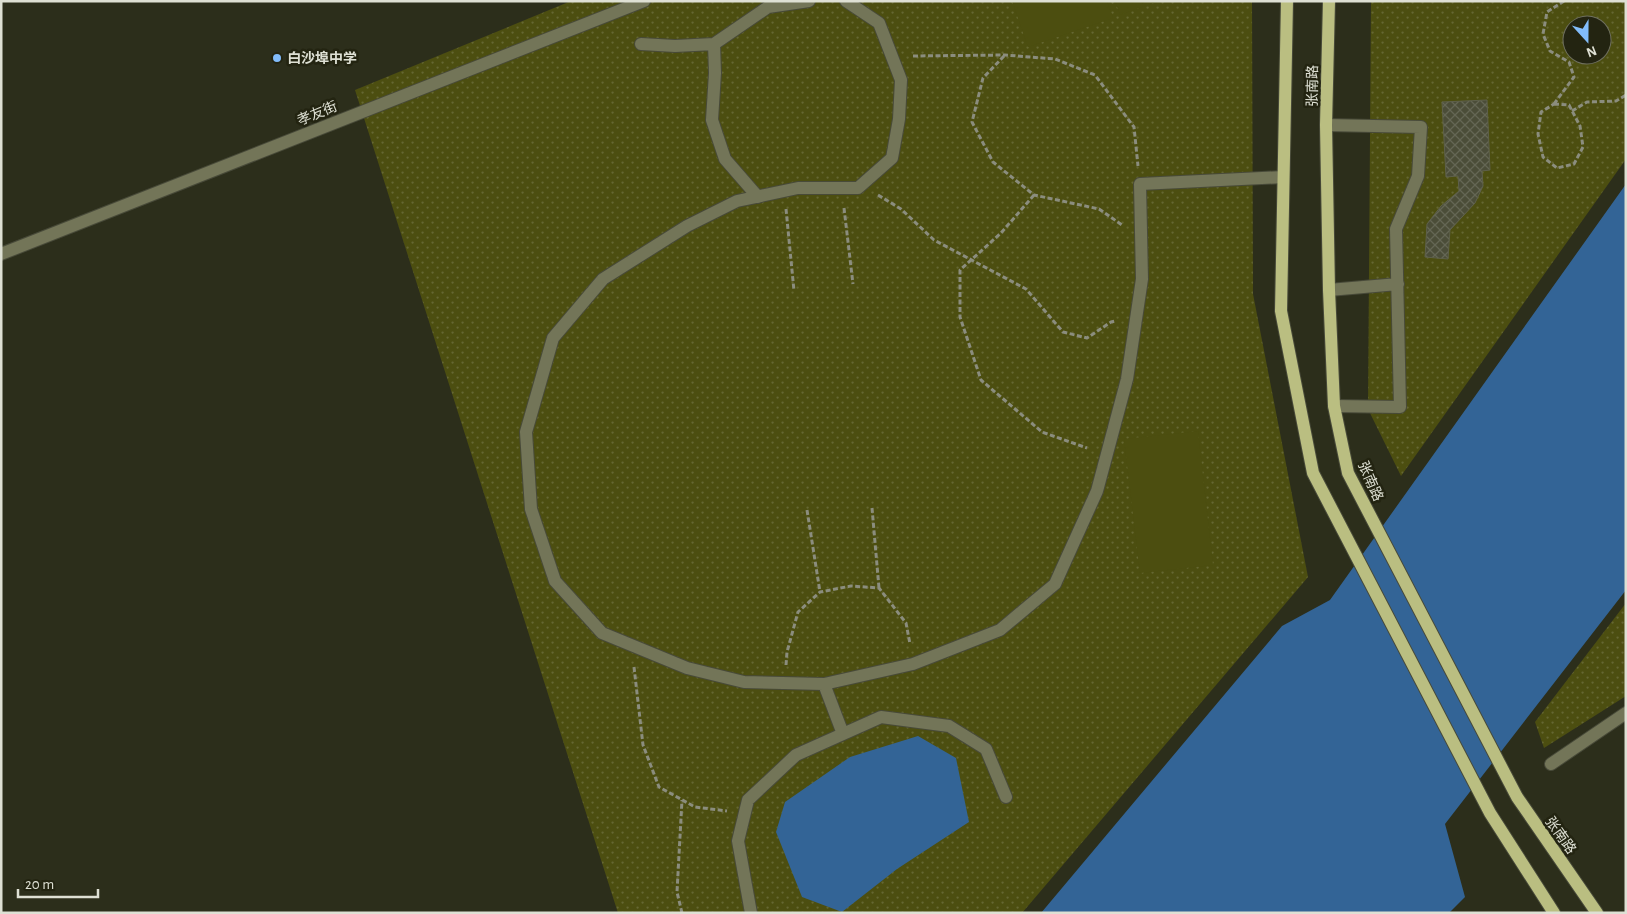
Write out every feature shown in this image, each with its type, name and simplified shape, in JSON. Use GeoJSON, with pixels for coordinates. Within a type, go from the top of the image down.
{"type":"FeatureCollection","features":[{"type":"Feature","properties":{"kind":"main road","name":"张南路"},"geometry":{"type":"LineString","coordinates":[[1287,1],[1280,311],[1313,473],[1490,813],[1554,913]]}},
{"type":"Feature","properties":{"kind":"main road","name":"张南路"},"geometry":{"type":"LineString","coordinates":[[1329,1],[1326,125],[1329,290],[1334,406],[1348,473],[1517,797],[1597,913]]}},
{"type":"Feature","properties":{"kind":"street","name":"孝友街"},"geometry":{"type":"LineString","coordinates":[[1,254],[644,1]]}},
{"type":"Feature","properties":{"kind":"street"},"geometry":{"type":"LineString","coordinates":[[641,44],[675,46],[714,44],[768,7],[809,1]]}},
{"type":"Feature","properties":{"kind":"street"},"geometry":{"type":"LineString","coordinates":[[846,1],[879,23],[901,80],[899,118],[892,158],[858,188],[798,188],[737,200],[687,226],[603,279],[553,338],[526,432],[531,509],[555,581],[602,633],[632,646],[687,668],[744,682],[824,684],[913,664],[1000,630],[1055,584],[1097,491],[1127,380],[1142,279],[1140,184],[1283,177]]}},
{"type":"Feature","properties":{"kind":"street"},"geometry":{"type":"LineString","coordinates":[[714,44],[716,73],[712,120],[725,160],[758,196]]}},
{"type":"Feature","properties":{"kind":"street"},"geometry":{"type":"LineString","coordinates":[[1326,125],[1421,126],[1418,176],[1396,228],[1400,407],[1334,406]]}},
{"type":"Feature","properties":{"kind":"street"},"geometry":{"type":"LineString","coordinates":[[1329,290],[1398,284]]}},
{"type":"Feature","properties":{"kind":"street"},"geometry":{"type":"LineString","coordinates":[[824,684],[843,734]]}},
{"type":"Feature","properties":{"kind":"street"},"geometry":{"type":"LineString","coordinates":[[1551,764],[1626,713]]}},
{"type":"Feature","properties":{"kind":"street"},"geometry":{"type":"LineString","coordinates":[[751,913],[738,841],[748,800],[796,755],[882,716],[948,726],[986,749],[1006,797]]}},
{"type":"Feature","properties":{"kind":"path"},"geometry":{"type":"LineString","coordinates":[[1554,104],[1569,105],[1580,126],[1583,147],[1574,164],[1557,168],[1543,157],[1538,134],[1541,112],[1554,104],[1574,77],[1570,62],[1550,51],[1543,34],[1547,12],[1564,1]]}},
{"type":"Feature","properties":{"kind":"path"},"geometry":{"type":"LineString","coordinates":[[1005,55],[983,78],[972,122],[993,162],[1034,195],[1099,209],[1141,238]]}},
{"type":"Feature","properties":{"kind":"path"},"geometry":{"type":"LineString","coordinates":[[892,56],[1005,55],[1054,59],[1095,75],[1134,127],[1140,184]]}},
{"type":"Feature","properties":{"kind":"path"},"geometry":{"type":"LineString","coordinates":[[1572,111],[1587,102],[1616,102],[1626,95]]}},
{"type":"Feature","properties":{"kind":"path"},"geometry":{"type":"LineString","coordinates":[[842,188],[853,284]]}},
{"type":"Feature","properties":{"kind":"path"},"geometry":{"type":"LineString","coordinates":[[858,188],[877,195],[901,209],[934,240],[1026,289],[1063,332],[1086,338],[1112,322],[1136,320]]}},
{"type":"Feature","properties":{"kind":"path"},"geometry":{"type":"LineString","coordinates":[[784,191],[794,291]]}},
{"type":"Feature","properties":{"kind":"path"},"geometry":{"type":"LineString","coordinates":[[1034,195],[1001,233],[960,270],[960,317],[981,380],[1042,432],[1107,455]]}},
{"type":"Feature","properties":{"kind":"path"},"geometry":{"type":"LineString","coordinates":[[872,508],[878,588],[906,623],[913,664]]}},
{"type":"Feature","properties":{"kind":"path"},"geometry":{"type":"LineString","coordinates":[[807,510],[820,592]]}},
{"type":"Feature","properties":{"kind":"path"},"geometry":{"type":"LineString","coordinates":[[784,683],[787,652],[798,612],[820,592],[851,586],[878,588]]}},
{"type":"Feature","properties":{"kind":"path"},"geometry":{"type":"LineString","coordinates":[[632,646],[643,745],[659,787],[695,807],[745,813]]}},
{"type":"Feature","properties":{"kind":"path"},"geometry":{"type":"LineString","coordinates":[[682,800],[677,892],[682,913]]}},
{"type":"Feature","properties":{"kind":"shaded area"},"geometry":{"type":"Polygon","coordinates":[[[571,1],[1252,1],[1253,294],[1308,577],[1022,913],[618,913],[355,90],[571,1]]]}},
{"type":"Feature","properties":{"kind":"shaded area"},"geometry":{"type":"Polygon","coordinates":[[[1012,1],[1107,1],[1113,18],[1028,47],[1012,1]]]}},
{"type":"Feature","properties":{"kind":"shaded area"},"geometry":{"type":"Polygon","coordinates":[[[1115,1],[1159,1],[1120,15],[1115,1]]]}},
{"type":"Feature","properties":{"kind":"shaded area"},"geometry":{"type":"Polygon","coordinates":[[[1371,1],[1626,1],[1626,159],[1401,476],[1368,409],[1371,1]]]}},
{"type":"Feature","properties":{"kind":"shaded area"},"geometry":{"type":"Polygon","coordinates":[[[1198,431],[1213,565],[1140,573],[1124,439],[1198,431]]]}},
{"type":"Feature","properties":{"kind":"shaded area"},"geometry":{"type":"Polygon","coordinates":[[[1626,603],[1626,696],[1544,748],[1535,722],[1626,603]]]}},
{"type":"Feature","properties":{"kind":"water"},"geometry":{"type":"Polygon","coordinates":[[[1626,184],[1626,590],[1445,824],[1465,897],[1449,913],[1041,913],[1282,626],[1330,600],[1626,184]]]}},
{"type":"Feature","properties":{"kind":"water"},"geometry":{"type":"Polygon","coordinates":[[[918,736],[956,758],[969,822],[897,869],[842,912],[802,897],[776,832],[785,802],[850,757],[918,736]]]}},
{"type":"Feature","properties":{"kind":"building"},"geometry":{"type":"Polygon","coordinates":[[[1487,100],[1490,170],[1482,171],[1483,186],[1475,203],[1450,230],[1448,259],[1425,257],[1427,224],[1441,206],[1459,191],[1458,176],[1446,177],[1442,102],[1487,100]]]}},
{"type":"Feature","properties":{"kind":"place","name":"白沙埠中学"},"geometry":{"type":"Point","coordinates":[277,58]}}]}
